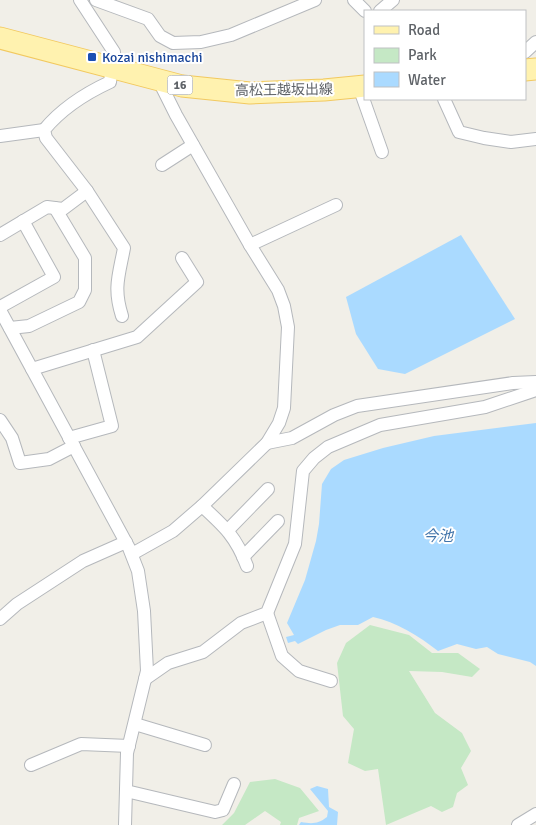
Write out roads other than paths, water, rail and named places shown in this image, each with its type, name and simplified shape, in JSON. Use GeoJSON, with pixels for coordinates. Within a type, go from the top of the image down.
{"type":"FeatureCollection","features":[{"type":"Feature","properties":{"kind":"main road","name":"高松王越坂出線"},"geometry":{"type":"LineString","coordinates":[[0,38],[182,86],[250,93],[324,90],[362,86]]}},
{"type":"Feature","properties":{"kind":"street"},"geometry":{"type":"LineString","coordinates":[[0,136],[44,130],[59,113],[91,90],[110,82],[114,52],[80,0]]}},
{"type":"Feature","properties":{"kind":"street"},"geometry":{"type":"LineString","coordinates":[[96,0],[148,19],[160,36],[173,43],[201,42],[232,35],[315,0]]}},
{"type":"Feature","properties":{"kind":"street"},"geometry":{"type":"LineString","coordinates":[[354,0],[364,10]]}},
{"type":"Feature","properties":{"kind":"street"},"geometry":{"type":"LineString","coordinates":[[381,10],[394,0]]}},
{"type":"Feature","properties":{"kind":"street"},"geometry":{"type":"LineString","coordinates":[[526,51],[536,42]]}},
{"type":"Feature","properties":{"kind":"street"},"geometry":{"type":"LineString","coordinates":[[132,554],[173,531],[202,506],[267,443],[279,422],[284,408],[288,327],[284,306],[278,290],[193,145],[159,81]]}},
{"type":"Feature","properties":{"kind":"street"},"geometry":{"type":"LineString","coordinates":[[366,100],[382,152]]}},
{"type":"Feature","properties":{"kind":"street"},"geometry":{"type":"LineString","coordinates":[[444,100],[459,132],[511,142],[536,139]]}},
{"type":"Feature","properties":{"kind":"street"},"geometry":{"type":"LineString","coordinates":[[44,130],[46,138],[87,191],[124,248],[117,281],[116,298],[122,316]]}},
{"type":"Feature","properties":{"kind":"street"},"geometry":{"type":"LineString","coordinates":[[162,165],[193,145]]}},
{"type":"Feature","properties":{"kind":"street"},"geometry":{"type":"LineString","coordinates":[[0,235],[47,207],[63,209],[87,191]]}},
{"type":"Feature","properties":{"kind":"street"},"geometry":{"type":"LineString","coordinates":[[250,245],[336,205]]}},
{"type":"Feature","properties":{"kind":"street"},"geometry":{"type":"LineString","coordinates":[[3,316],[29,326],[79,302],[85,290],[85,258],[55,208]]}},
{"type":"Feature","properties":{"kind":"street"},"geometry":{"type":"LineString","coordinates":[[3,316],[54,277],[23,221]]}},
{"type":"Feature","properties":{"kind":"street"},"geometry":{"type":"LineString","coordinates":[[32,369],[137,337],[197,282],[182,258]]}},
{"type":"Feature","properties":{"kind":"street"},"geometry":{"type":"LineString","coordinates":[[3,316],[126,542],[138,571],[144,611],[147,671],[127,753],[125,825]]}},
{"type":"Feature","properties":{"kind":"street"},"geometry":{"type":"LineString","coordinates":[[0,420],[12,438],[20,463],[49,459],[72,442],[112,426],[93,350]]}},
{"type":"Feature","properties":{"kind":"street"},"geometry":{"type":"LineString","coordinates":[[267,443],[292,438],[334,415],[357,406],[513,383],[536,382]]}},
{"type":"Feature","properties":{"kind":"street"},"geometry":{"type":"LineString","coordinates":[[331,681],[299,671],[282,656],[267,613],[295,544],[303,471],[314,458],[328,447],[380,426],[485,407],[536,390]]}},
{"type":"Feature","properties":{"kind":"street"},"geometry":{"type":"LineString","coordinates":[[228,530],[268,489]]}},
{"type":"Feature","properties":{"kind":"street"},"geometry":{"type":"LineString","coordinates":[[202,506],[228,530],[240,548],[245,561],[278,521]]}},
{"type":"Feature","properties":{"kind":"street"},"geometry":{"type":"LineString","coordinates":[[0,619],[17,604],[83,561],[126,542]]}},
{"type":"Feature","properties":{"kind":"street"},"geometry":{"type":"LineString","coordinates":[[145,679],[168,663],[203,652],[241,623],[267,613]]}},
{"type":"Feature","properties":{"kind":"street"},"geometry":{"type":"LineString","coordinates":[[135,724],[205,745]]}},
{"type":"Feature","properties":{"kind":"street"},"geometry":{"type":"LineString","coordinates":[[31,765],[81,744],[129,746]]}},
{"type":"Feature","properties":{"kind":"street"},"geometry":{"type":"LineString","coordinates":[[126,791],[215,812],[223,810],[234,784]]}},
{"type":"Feature","properties":{"kind":"street"},"geometry":{"type":"LineString","coordinates":[[518,825],[536,814]]}},
{"type":"Feature","properties":{"kind":"water"},"geometry":{"type":"Polygon","coordinates":[[[461,235],[515,319],[405,374],[378,369],[356,334],[346,297],[461,235]]]}},
{"type":"Feature","properties":{"kind":"water","name":"今池"},"geometry":{"type":"Polygon","coordinates":[[[536,423],[536,666],[530,662],[498,654],[487,647],[476,649],[457,644],[438,651],[407,630],[373,617],[358,625],[340,625],[326,630],[298,644],[295,641],[288,643],[286,637],[294,635],[287,623],[305,580],[316,541],[322,484],[331,469],[344,460],[383,448],[434,436],[536,423]]]}},
{"type":"Feature","properties":{"kind":"water"},"geometry":{"type":"Polygon","coordinates":[[[317,786],[328,789],[329,807],[338,812],[337,825],[299,825],[301,822],[318,822],[327,817],[328,811],[310,789],[317,786]]]}},
{"type":"Feature","properties":{"kind":"place","name":"Kozai nishimachi"},"geometry":{"type":"Point","coordinates":[92,57]}}]}
